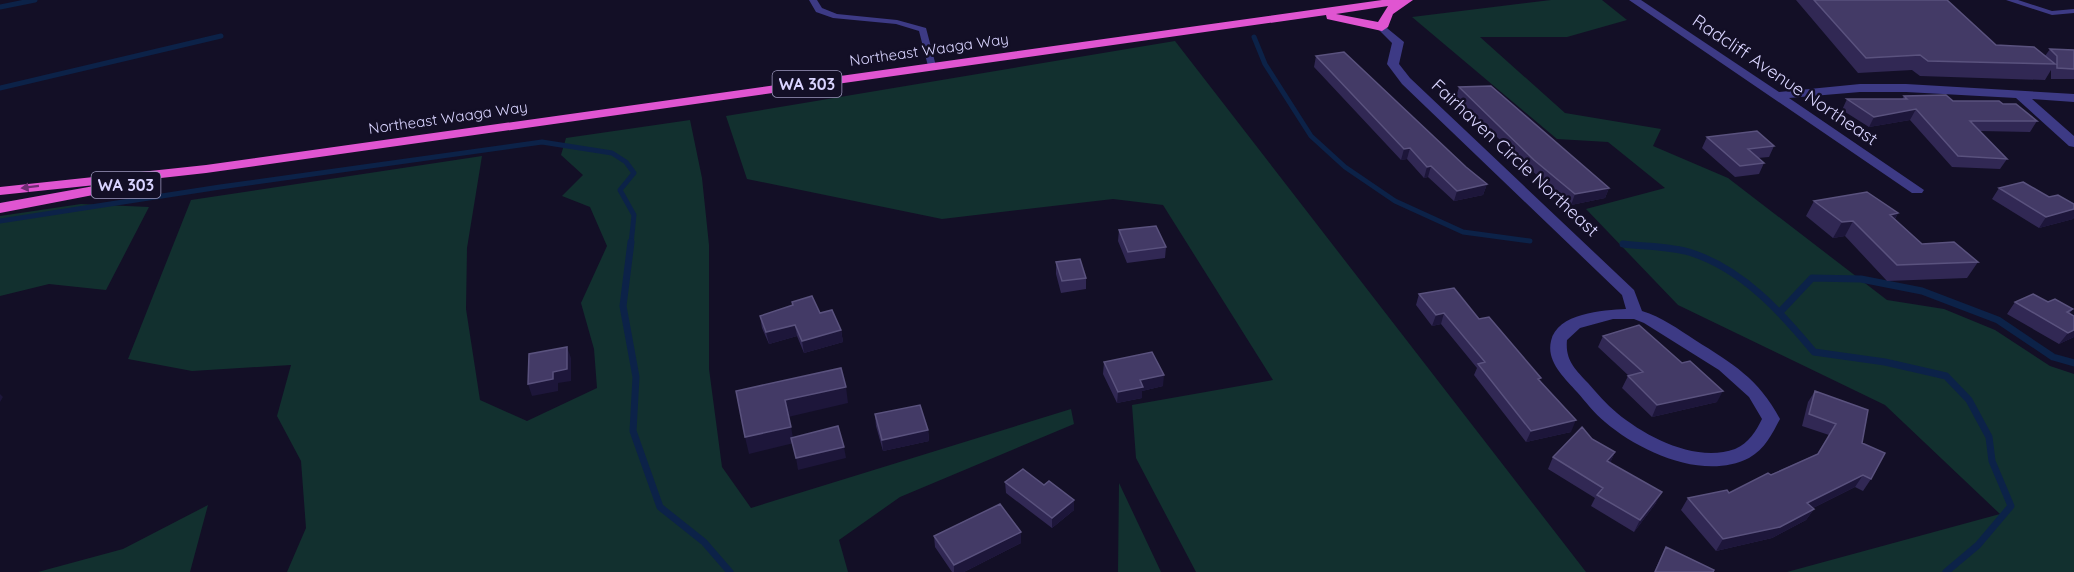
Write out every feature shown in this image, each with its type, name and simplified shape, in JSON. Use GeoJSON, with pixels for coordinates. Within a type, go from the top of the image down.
{"type":"FeatureCollection","features":[{"type":"Feature","properties":{"kind":"highway","name":"Northeast Waaga Way"},"geometry":{"type":"LineString","coordinates":[[206,169],[1404,0]]}},
{"type":"Feature","properties":{"kind":"highway"},"geometry":{"type":"LineString","coordinates":[[1303,15],[1347,18],[1382,27],[1388,12],[1404,0]]}},
{"type":"Feature","properties":{"kind":"highway","name":"WA 303"},"geometry":{"type":"LineString","coordinates":[[0,191],[206,169]]}},
{"type":"Feature","properties":{"kind":"highway","name":"WA 303"},"geometry":{"type":"LineString","coordinates":[[0,208],[206,169]]}},
{"type":"Feature","properties":{"kind":"street","name":"Radcliff Avenue Northeast"},"geometry":{"type":"LineString","coordinates":[[1634,0],[1917,190]]}},
{"type":"Feature","properties":{"kind":"street","name":"Fairhaven Circle Northeast"},"geometry":{"type":"LineString","coordinates":[[1382,27],[1398,42],[1393,64],[1406,81],[1629,293],[1635,314]]}},
{"type":"Feature","properties":{"kind":"street"},"geometry":{"type":"LineString","coordinates":[[1777,96],[1860,88],[1906,87],[2074,98]]}},
{"type":"Feature","properties":{"kind":"street"},"geometry":{"type":"LineString","coordinates":[[2021,96],[2074,143]]}},
{"type":"Feature","properties":{"kind":"street"},"geometry":{"type":"LineString","coordinates":[[1613,314],[1635,314],[1659,322],[1686,342],[1731,368],[1743,380],[1764,405],[1771,419],[1758,443],[1731,459],[1690,457],[1636,436],[1600,408],[1567,371],[1559,358],[1557,348],[1561,334],[1580,321],[1613,314]]}},
{"type":"Feature","properties":{"kind":"lane"},"geometry":{"type":"LineString","coordinates":[[813,0],[819,10],[836,16],[897,22],[923,30],[932,66]]}},
{"type":"Feature","properties":{"kind":"lane"},"geometry":{"type":"LineString","coordinates":[[2010,0],[2052,13],[2074,11]]}},
{"type":"Feature","properties":{"kind":"green space"},"geometry":{"type":"Polygon","coordinates":[[[1551,0],[1602,0],[1627,20],[1567,37],[1480,37],[1565,113],[1661,129],[1653,146],[1728,178],[1887,300],[1944,309],[1995,330],[2050,366],[2074,374],[2074,572],[1787,572],[2000,514],[1885,405],[1678,305],[1586,209],[1665,188],[1608,142],[1557,139],[1412,17],[1551,0]]]}},
{"type":"Feature","properties":{"kind":"green space"},"geometry":{"type":"Polygon","coordinates":[[[1175,41],[1586,572],[1196,572],[1136,458],[1132,405],[1273,380],[1163,205],[1113,199],[942,219],[747,179],[726,116],[1175,41]]]}},
{"type":"Feature","properties":{"kind":"green space"},"geometry":{"type":"Polygon","coordinates":[[[690,120],[702,178],[709,245],[709,369],[722,467],[751,508],[1071,409],[1074,424],[900,497],[839,540],[848,572],[287,572],[306,528],[301,461],[277,416],[291,365],[192,371],[128,359],[191,200],[482,156],[467,248],[466,309],[480,400],[527,421],[597,388],[594,349],[581,303],[607,246],[590,207],[562,196],[583,175],[561,155],[566,138],[690,120]]]}},
{"type":"Feature","properties":{"kind":"green space"},"geometry":{"type":"Polygon","coordinates":[[[81,204],[149,207],[106,290],[49,284],[0,296],[0,216],[81,204]]]}},
{"type":"Feature","properties":{"kind":"green space"},"geometry":{"type":"Polygon","coordinates":[[[1119,483],[1161,572],[1118,572],[1119,483]]]}},
{"type":"Feature","properties":{"kind":"green space"},"geometry":{"type":"Polygon","coordinates":[[[208,505],[190,572],[38,572],[123,549],[208,505]]]}},
{"type":"Feature","properties":{"kind":"building"},"geometry":{"type":"Polygon","coordinates":[[[1814,0],[1947,0],[1996,45],[2034,47],[2055,64],[1928,61],[1920,55],[1866,58],[1814,0]]]}},
{"type":"Feature","properties":{"kind":"building"},"geometry":{"type":"Polygon","coordinates":[[[2050,49],[2074,50],[2074,69],[2057,68],[2057,56],[2050,49]]]}},
{"type":"Feature","properties":{"kind":"building"},"geometry":{"type":"Polygon","coordinates":[[[1344,52],[1487,184],[1457,191],[1431,166],[1427,167],[1410,148],[1404,149],[1316,56],[1344,52]]]}},
{"type":"Feature","properties":{"kind":"building"},"geometry":{"type":"Polygon","coordinates":[[[1491,86],[1609,188],[1575,194],[1534,160],[1459,87],[1491,86]]]}},
{"type":"Feature","properties":{"kind":"building"},"geometry":{"type":"Polygon","coordinates":[[[1946,95],[1953,101],[1999,101],[2003,104],[2016,104],[2037,121],[1970,121],[2007,159],[1958,156],[1916,109],[1874,117],[1847,99],[1907,99],[1904,96],[1946,95]]]}},
{"type":"Feature","properties":{"kind":"building"},"geometry":{"type":"Polygon","coordinates":[[[1757,131],[1774,146],[1748,149],[1764,163],[1740,166],[1707,137],[1757,131]]]}},
{"type":"Feature","properties":{"kind":"building"},"geometry":{"type":"Polygon","coordinates":[[[2023,182],[2049,197],[2058,195],[2074,204],[2074,209],[2046,217],[1999,188],[2023,182]]]}},
{"type":"Feature","properties":{"kind":"building"},"geometry":{"type":"Polygon","coordinates":[[[1867,192],[1898,213],[1890,215],[1922,244],[1954,242],[1978,262],[1897,265],[1853,221],[1842,222],[1814,201],[1867,192]]]}},
{"type":"Feature","properties":{"kind":"building"},"geometry":{"type":"Polygon","coordinates":[[[1156,226],[1166,247],[1128,252],[1119,230],[1156,226]]]}},
{"type":"Feature","properties":{"kind":"building"},"geometry":{"type":"Polygon","coordinates":[[[1080,259],[1086,278],[1062,281],[1056,262],[1080,259]]]}},
{"type":"Feature","properties":{"kind":"building"},"geometry":{"type":"Polygon","coordinates":[[[1454,288],[1479,319],[1489,317],[1541,378],[1538,379],[1576,420],[1531,431],[1478,364],[1485,362],[1444,313],[1436,315],[1419,294],[1454,288]]]}},
{"type":"Feature","properties":{"kind":"building"},"geometry":{"type":"Polygon","coordinates":[[[2033,294],[2048,302],[2055,299],[2073,309],[2067,312],[2074,316],[2074,330],[2068,333],[2015,302],[2033,294]]]}},
{"type":"Feature","properties":{"kind":"building"},"geometry":{"type":"Polygon","coordinates":[[[812,296],[820,313],[832,310],[841,330],[802,341],[795,325],[766,332],[760,316],[812,296]]]}},
{"type":"Feature","properties":{"kind":"building"},"geometry":{"type":"Polygon","coordinates":[[[1639,325],[1682,363],[1690,361],[1723,391],[1657,405],[1628,376],[1643,372],[1603,336],[1639,325]]]}},
{"type":"Feature","properties":{"kind":"building"},"geometry":{"type":"Polygon","coordinates":[[[567,347],[567,369],[553,372],[553,379],[528,384],[529,354],[567,347]]]}},
{"type":"Feature","properties":{"kind":"building"},"geometry":{"type":"Polygon","coordinates":[[[1152,352],[1164,375],[1140,380],[1143,387],[1118,392],[1104,362],[1152,352]]]}},
{"type":"Feature","properties":{"kind":"building"},"geometry":{"type":"Polygon","coordinates":[[[841,368],[846,387],[785,400],[791,427],[745,437],[736,391],[841,368]]]}},
{"type":"Feature","properties":{"kind":"building"},"geometry":{"type":"Polygon","coordinates":[[[1815,391],[1868,410],[1862,443],[1885,453],[1871,479],[1863,475],[1807,503],[1814,509],[1780,527],[1723,539],[1688,498],[1727,490],[1729,493],[1768,473],[1771,475],[1818,454],[1836,424],[1809,414],[1815,391]]]}},
{"type":"Feature","properties":{"kind":"building"},"geometry":{"type":"Polygon","coordinates":[[[920,405],[928,430],[882,440],[875,414],[920,405]]]}},
{"type":"Feature","properties":{"kind":"building"},"geometry":{"type":"Polygon","coordinates":[[[838,426],[844,447],[796,458],[791,438],[838,426]]]}},
{"type":"Feature","properties":{"kind":"building"},"geometry":{"type":"Polygon","coordinates":[[[1582,427],[1592,439],[1615,452],[1607,461],[1662,492],[1640,520],[1597,495],[1603,488],[1553,457],[1582,427]]]}},
{"type":"Feature","properties":{"kind":"building"},"geometry":{"type":"Polygon","coordinates":[[[1023,469],[1044,485],[1049,481],[1074,500],[1052,518],[1005,482],[1023,469]]]}},
{"type":"Feature","properties":{"kind":"building"},"geometry":{"type":"Polygon","coordinates":[[[1000,504],[1021,532],[954,565],[934,536],[1000,504]]]}},
{"type":"Feature","properties":{"kind":"building"},"geometry":{"type":"Polygon","coordinates":[[[1666,547],[1714,570],[1713,572],[1655,572],[1666,547]]]}},
{"type":"Feature","properties":{"kind":"waterway"},"geometry":{"type":"LineString","coordinates":[[0,7],[35,0]]}},
{"type":"Feature","properties":{"kind":"waterway"},"geometry":{"type":"LineString","coordinates":[[0,88],[221,36]]}},
{"type":"Feature","properties":{"kind":"waterway"},"geometry":{"type":"LineString","coordinates":[[1254,37],[1265,64],[1311,136],[1345,167],[1395,201],[1463,232],[1530,241]]}},
{"type":"Feature","properties":{"kind":"waterway"},"geometry":{"type":"LineString","coordinates":[[0,221],[220,187],[542,142],[612,153],[626,162],[634,173],[620,190],[634,215],[631,244]]}},
{"type":"Feature","properties":{"kind":"waterway"},"geometry":{"type":"LineString","coordinates":[[631,242],[623,306],[636,377],[633,431],[660,507],[704,542],[730,572]]}},
{"type":"Feature","properties":{"kind":"waterway"},"geometry":{"type":"LineString","coordinates":[[1623,244],[1684,251],[1711,260],[1760,294],[1814,352],[1885,362],[1946,376],[1969,400],[1989,437],[1992,461],[2011,506],[1978,545],[1946,572]]}},
{"type":"Feature","properties":{"kind":"waterway"},"geometry":{"type":"LineString","coordinates":[[1781,311],[1812,278],[1861,279],[1922,291],[1998,320],[2053,357],[2074,363]]}}]}
